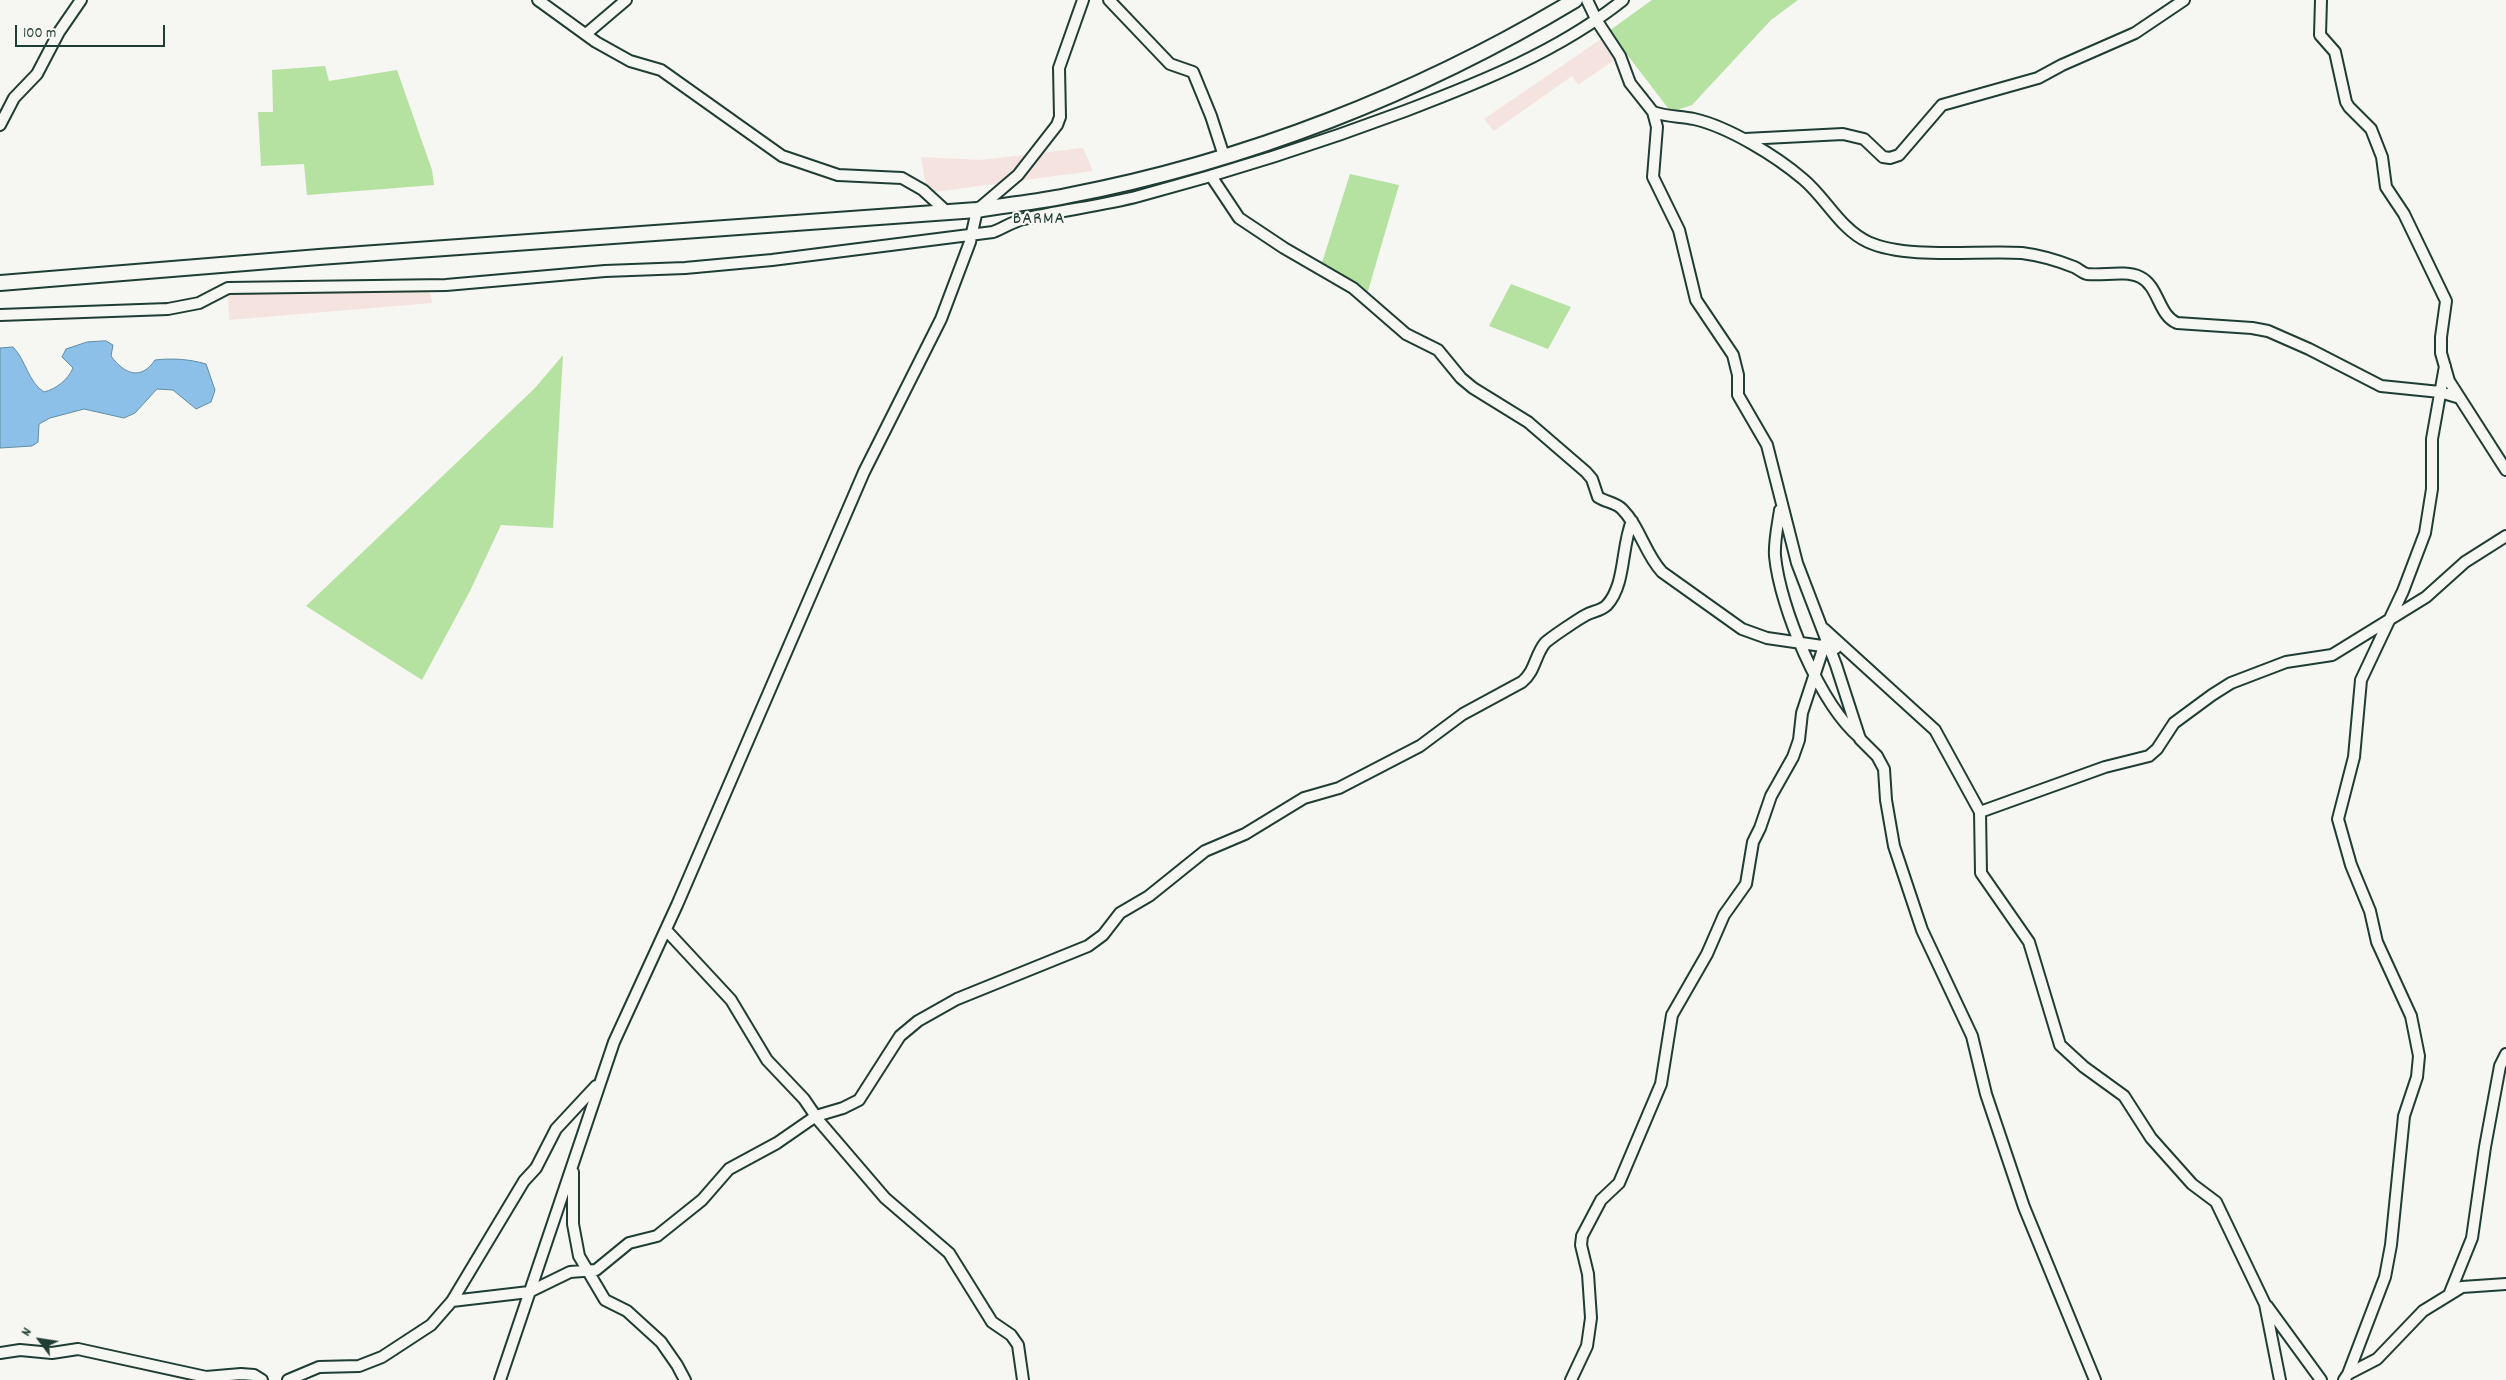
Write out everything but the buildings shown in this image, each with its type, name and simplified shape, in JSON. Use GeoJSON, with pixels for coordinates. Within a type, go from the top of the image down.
{"type":"FeatureCollection","features":[{"type":"Feature","properties":{"kind":"main road"},"geometry":{"type":"LineString","coordinates":[[0,283],[319,257],[977,210],[1066,196],[1224,156],[1374,103],[1482,52],[1575,0]]}},
{"type":"Feature","properties":{"kind":"street"},"geometry":{"type":"LineString","coordinates":[[0,125],[14,98],[37,74],[59,32],[81,0]]}},
{"type":"Feature","properties":{"kind":"street"},"geometry":{"type":"LineString","coordinates":[[538,0],[586,34],[630,61],[661,70],[782,156],[838,176],[902,178],[923,190],[947,212]]}},
{"type":"Feature","properties":{"kind":"street"},"geometry":{"type":"LineString","coordinates":[[586,34],[626,0]]}},
{"type":"Feature","properties":{"kind":"street"},"geometry":{"type":"LineString","coordinates":[[500,1380],[598,1083],[614,1042],[666,930],[864,472],[941,320],[971,236],[977,210],[1018,175],[1057,125],[1060,117],[1058,68],[1083,0]]}},
{"type":"Feature","properties":{"kind":"street"},"geometry":{"type":"LineString","coordinates":[[1109,0],[1170,64],[1193,72],[1212,116],[1224,156]]}},
{"type":"Feature","properties":{"kind":"street"},"geometry":{"type":"LineString","coordinates":[[1587,0],[1597,20],[1620,56],[1630,83],[1653,112],[1657,127],[1652,177],[1679,230],[1696,300],[1733,355],[1738,375],[1738,395],[1767,445],[1780,503],[1797,563],[1860,738]]}},
{"type":"Feature","properties":{"kind":"street"},"geometry":{"type":"LineString","coordinates":[[0,315],[168,309],[199,303],[228,288],[446,285],[605,271],[685,268],[993,232],[1022,219],[1100,206],[1212,176],[1334,138],[1450,94],[1532,57],[1597,20],[1623,0]]}},
{"type":"Feature","properties":{"kind":"street"},"geometry":{"type":"LineString","coordinates":[[1743,139],[1843,134],[1864,139],[1883,157],[1890,158],[1899,155],[1942,105],[2038,78],[2135,33],[2184,0]]}},
{"type":"Feature","properties":{"kind":"street"},"geometry":{"type":"LineString","coordinates":[[2321,0],[2320,35],[2334,52],[2346,102],[2371,129],[2382,157],[2386,187],[2404,214],[2446,301],[2446,312],[2441,337],[2441,354],[2449,381],[2506,470]]}},
{"type":"Feature","properties":{"kind":"street"},"geometry":{"type":"LineString","coordinates":[[1653,112],[1666,116],[1695,119],[1755,145],[1804,180],[1854,234],[1869,242],[1891,249],[2024,254],[2074,267],[2084,273],[2130,275],[2141,278],[2149,284],[2169,319],[2178,323],[2252,328],[2268,332],[2309,349],[2380,386],[2440,392],[2460,398]]}},
{"type":"Feature","properties":{"kind":"street"},"geometry":{"type":"LineString","coordinates":[[1212,176],[1240,218],[1284,248],[1353,288],[1406,334],[1438,350],[1467,383],[1528,422],[1586,472],[1592,478],[1598,496],[1615,504],[1632,521],[1652,562],[1662,572],[1742,629],[1768,638],[1801,644],[1826,645],[1847,650]]}},
{"type":"Feature","properties":{"kind":"street"},"geometry":{"type":"LineString","coordinates":[[2346,1377],[2384,1277],[2391,1245],[2404,1116],[2417,1077],[2419,1056],[2411,1016],[2377,942],[2370,911],[2351,865],[2338,819],[2354,757],[2361,680],[2403,591],[2425,533],[2432,489],[2432,439],[2444,366]]}},
{"type":"Feature","properties":{"kind":"street"},"geometry":{"type":"LineString","coordinates":[[1780,503],[1775,555],[1791,622],[1814,675],[1846,726],[1877,756],[1884,769],[1886,800],[1894,846],[1922,930],[1972,1036],[1986,1094],[2024,1207],[2095,1380]]}},
{"type":"Feature","properties":{"kind":"street"},"geometry":{"type":"LineString","coordinates":[[452,1301],[529,1292],[570,1272],[596,1270],[629,1244],[657,1236],[702,1200],[729,1170],[777,1142],[816,1116],[843,1108],[859,1100],[900,1036],[918,1021],[958,999],[1088,946],[1102,935],[1120,913],[1149,896],[1205,851],[1245,834],[1304,798],[1339,788],[1420,746],[1463,714],[1522,682],[1530,676],[1544,645],[1550,638],[1584,616],[1601,610],[1607,604],[1614,593],[1622,567],[1626,536],[1632,521]]}},
{"type":"Feature","properties":{"kind":"street"},"geometry":{"type":"LineString","coordinates":[[1980,812],[2105,767],[2149,756],[2157,749],[2174,723],[2231,683],[2286,662],[2332,655],[2426,597],[2465,562],[2506,536]]}},
{"type":"Feature","properties":{"kind":"street"},"geometry":{"type":"LineString","coordinates":[[1821,627],[1935,730],[1980,812],[1981,872],[2029,942],[2060,1045],[2084,1067],[2124,1096],[2151,1138],[2192,1184],[2216,1202],[2265,1304],[2321,1380]]}},
{"type":"Feature","properties":{"kind":"street"},"geometry":{"type":"LineString","coordinates":[[1571,1380],[1587,1346],[1592,1318],[1588,1274],[1581,1245],[1582,1236],[1601,1200],[1618,1182],[1661,1084],[1672,1015],[1706,954],[1724,915],[1746,884],[1753,842],[1771,796],[1793,757],[1799,740],[1802,713],[1826,645]]}},
{"type":"Feature","properties":{"kind":"street"},"geometry":{"type":"LineString","coordinates":[[666,930],[731,1000],[767,1060],[804,1099],[885,1198],[949,1253],[992,1322],[1011,1335],[1018,1345],[1023,1380]]}},
{"type":"Feature","properties":{"kind":"street"},"geometry":{"type":"LineString","coordinates":[[2449,1295],[2472,1238],[2485,1147],[2500,1066],[2506,1054]]}},
{"type":"Feature","properties":{"kind":"street"},"geometry":{"type":"LineString","coordinates":[[288,1380],[319,1367],[359,1366],[382,1357],[431,1325],[452,1301],[524,1181],[536,1168],[556,1129],[598,1083]]}},
{"type":"Feature","properties":{"kind":"street"},"geometry":{"type":"LineString","coordinates":[[573,1161],[573,1224],[579,1256],[605,1300],[627,1311],[661,1342],[685,1380]]}},
{"type":"Feature","properties":{"kind":"street"},"geometry":{"type":"LineString","coordinates":[[2346,1377],[2376,1359],[2423,1311],[2462,1287],[2474,1284],[2506,1284]]}},
{"type":"Feature","properties":{"kind":"street"},"geometry":{"type":"LineString","coordinates":[[2265,1304],[2280,1380]]}},
{"type":"Feature","properties":{"kind":"street"},"geometry":{"type":"LineString","coordinates":[[0,1353],[20,1350],[52,1353],[78,1349],[206,1377],[241,1374],[254,1375],[262,1380]]}},
{"type":"Feature","properties":{"kind":"shaded area"},"geometry":{"type":"Polygon","coordinates":[[[1607,35],[1620,56],[1578,85],[1572,76],[1494,131],[1484,119],[1607,35]]]}},
{"type":"Feature","properties":{"kind":"shaded area"},"geometry":{"type":"Polygon","coordinates":[[[1083,148],[1093,171],[927,193],[921,157],[981,160],[1083,148]]]}},
{"type":"Feature","properties":{"kind":"shaded area"},"geometry":{"type":"Polygon","coordinates":[[[429,286],[432,303],[229,320],[228,288],[429,286]]]}},
{"type":"Feature","properties":{"kind":"green space"},"geometry":{"type":"Polygon","coordinates":[[[1652,0],[1798,0],[1771,20],[1692,105],[1671,112],[1609,31],[1652,0]]]}},
{"type":"Feature","properties":{"kind":"green space"},"geometry":{"type":"Polygon","coordinates":[[[325,66],[329,81],[397,70],[432,170],[434,185],[307,195],[304,164],[261,166],[258,112],[273,112],[272,70],[325,66]]]}},
{"type":"Feature","properties":{"kind":"green space"},"geometry":{"type":"Polygon","coordinates":[[[1350,174],[1399,185],[1368,291],[1353,288],[1320,269],[1350,174]]]}},
{"type":"Feature","properties":{"kind":"green space"},"geometry":{"type":"Polygon","coordinates":[[[1511,284],[1571,307],[1548,349],[1489,326],[1511,284]]]}},
{"type":"Feature","properties":{"kind":"green space"},"geometry":{"type":"Polygon","coordinates":[[[563,355],[553,528],[501,525],[470,591],[422,680],[306,606],[535,388],[563,355]]]}},
{"type":"Feature","properties":{"kind":"water"},"geometry":{"type":"Polygon","coordinates":[[[106,341],[113,345],[111,356],[116,362],[127,371],[133,373],[144,371],[155,360],[180,359],[206,364],[215,390],[211,402],[196,409],[173,390],[157,389],[135,413],[124,418],[84,409],[50,418],[39,424],[38,442],[32,446],[0,448],[0,348],[13,347],[34,383],[44,392],[53,389],[71,372],[73,368],[62,357],[66,349],[87,342],[106,341]]]}},
{"type":"Feature","properties":{"kind":"district","name":"BARMA"},"geometry":{"type":"Point","coordinates":[1039,221]}}]}
